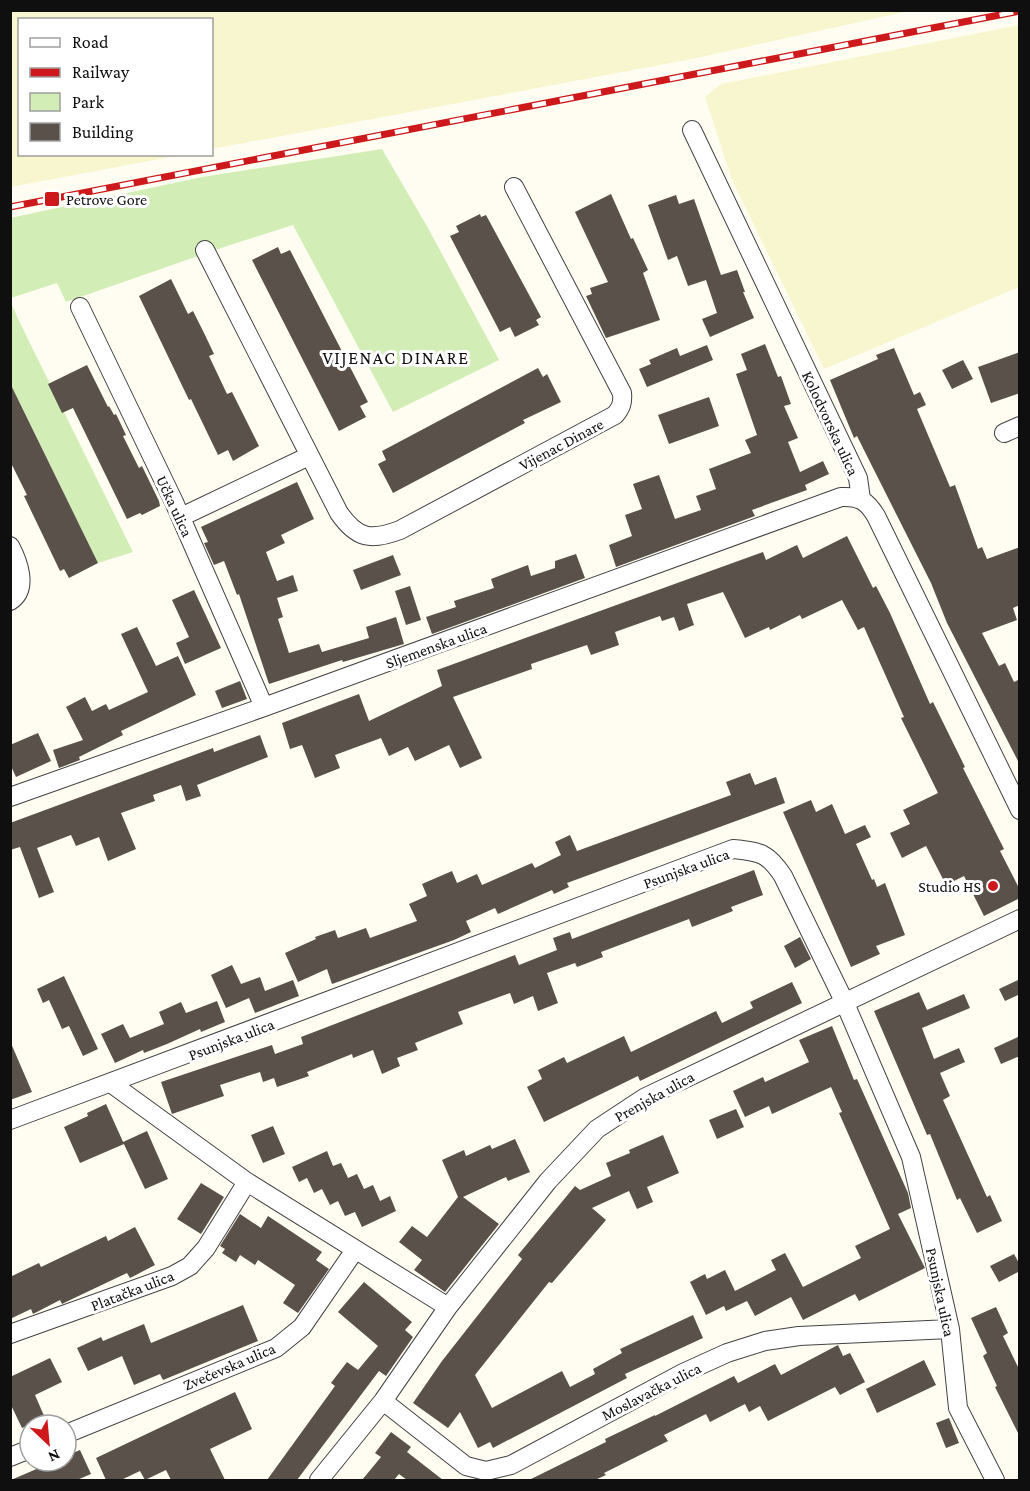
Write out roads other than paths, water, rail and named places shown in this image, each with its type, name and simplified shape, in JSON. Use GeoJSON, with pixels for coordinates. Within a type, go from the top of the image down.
{"type":"FeatureCollection","features":[{"type":"Feature","properties":{"kind":"street","name":"Kolodvorska ulica"},"geometry":{"type":"LineString","coordinates":[[692,130],[858,478],[861,499],[870,506],[876,516],[1020,810]]}},
{"type":"Feature","properties":{"kind":"street","name":"Vijenac Dinare"},"geometry":{"type":"LineString","coordinates":[[205,250],[339,513],[347,525],[357,533],[371,537],[385,535],[400,530],[615,415],[621,409],[622,393],[514,187]]}},
{"type":"Feature","properties":{"kind":"street","name":"Učka ulica"},"geometry":{"type":"LineString","coordinates":[[80,307],[181,517],[264,707]]}},
{"type":"Feature","properties":{"kind":"street"},"geometry":{"type":"LineString","coordinates":[[181,517],[309,456]]}},
{"type":"Feature","properties":{"kind":"street","name":"Sljemenska ulica"},"geometry":{"type":"LineString","coordinates":[[10,797],[841,497],[852,496],[861,499]]}},
{"type":"Feature","properties":{"kind":"street"},"geometry":{"type":"LineString","coordinates":[[10,546],[21,575],[20,588],[15,599],[10,602]]}},
{"type":"Feature","properties":{"kind":"street","name":"Psunjska ulica"},"geometry":{"type":"LineString","coordinates":[[10,1120],[112,1084],[732,849],[758,852],[773,862],[783,876],[844,1001],[911,1158],[950,1329],[958,1408],[995,1480]]}},
{"type":"Feature","properties":{"kind":"street","name":"Prenjska ulica"},"geometry":{"type":"LineString","coordinates":[[319,1480],[383,1401],[448,1308],[548,1181],[597,1129],[644,1098],[1020,919]]}},
{"type":"Feature","properties":{"kind":"street"},"geometry":{"type":"LineString","coordinates":[[112,1084],[247,1182],[448,1308]]}},
{"type":"Feature","properties":{"kind":"street","name":"Platačka ulica"},"geometry":{"type":"LineString","coordinates":[[10,1334],[172,1276],[190,1266],[206,1248],[247,1182]]}},
{"type":"Feature","properties":{"kind":"street","name":"Zvečevska ulica"},"geometry":{"type":"LineString","coordinates":[[78,1429],[276,1348],[302,1327],[356,1250]]}},
{"type":"Feature","properties":{"kind":"street","name":"Moslavačka ulica"},"geometry":{"type":"LineString","coordinates":[[383,1401],[465,1466],[486,1471],[511,1465],[683,1372],[727,1353],[765,1341],[799,1336],[950,1329]]}},
{"type":"Feature","properties":{"kind":"railway"},"geometry":{"type":"LineString","coordinates":[[10,207],[1020,11]]}},
{"type":"Feature","properties":{"kind":"place","name":"Petrove Gore"},"geometry":{"type":"Point","coordinates":[52,199]}},
{"type":"Feature","properties":{"kind":"place","name":"Studio HS"},"geometry":{"type":"Point","coordinates":[993,886]}},
{"type":"Feature","properties":{"kind":"district","name":"VIJENAC DINARE"},"geometry":{"type":"Point","coordinates":[396,358]}}]}
